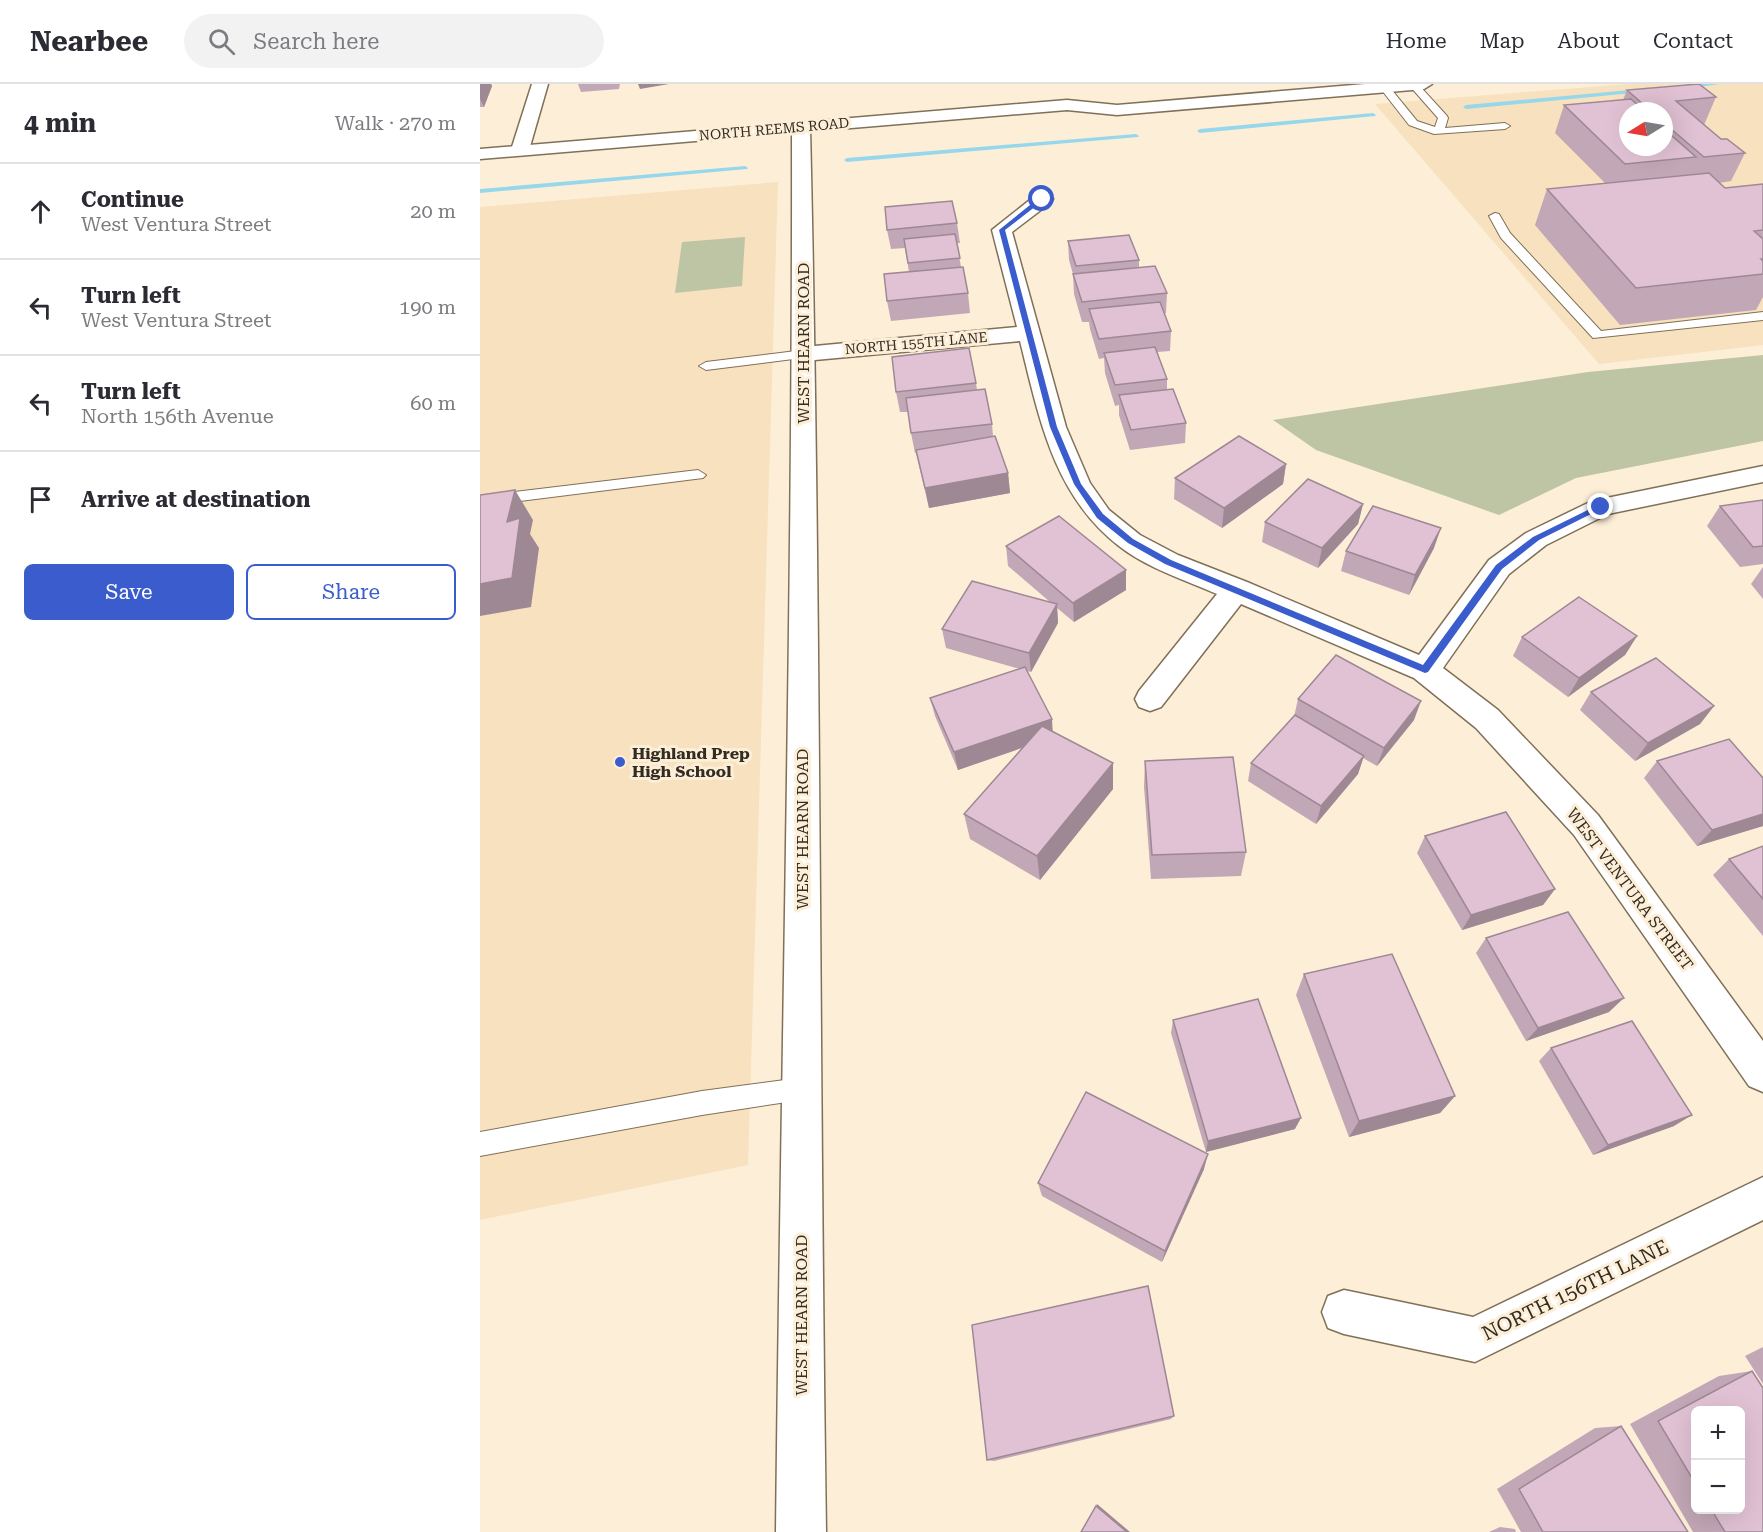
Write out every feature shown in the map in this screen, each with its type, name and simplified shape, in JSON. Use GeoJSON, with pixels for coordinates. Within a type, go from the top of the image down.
{"type":"FeatureCollection","features":[{"type":"Feature","properties":{"kind":"street"},"geometry":{"type":"LineString","coordinates":[[520,150],[540,84]]}},
{"type":"Feature","properties":{"kind":"street","name":"NORTH REEMS ROAD"},"geometry":{"type":"LineString","coordinates":[[480,154],[1067,105],[1117,110],[1417,84]]}},
{"type":"Feature","properties":{"kind":"street","name":"NORTH REEMS ROAD"},"geometry":{"type":"LineString","coordinates":[[1067,105],[1111,92]]}},
{"type":"Feature","properties":{"kind":"street","name":"WEST HEARN ROAD"},"geometry":{"type":"LineString","coordinates":[[801,127],[804,354],[800,1089],[801,1532]]}},
{"type":"Feature","properties":{"kind":"street","name":"WEST VENTURA STREET"},"geometry":{"type":"LineString","coordinates":[[1042,199],[1002,230],[1054,427],[1078,484],[1100,516],[1130,541],[1168,562],[1425,669],[1487,719],[1586,825],[1763,1072]]}},
{"type":"Feature","properties":{"kind":"street","name":"NORTH 155TH LANE"},"geometry":{"type":"LineString","coordinates":[[804,354],[1029,333]]}},
{"type":"Feature","properties":{"kind":"street"},"geometry":{"type":"LineString","coordinates":[[1425,669],[1499,567],[1536,538],[1601,507],[1763,474]]}},
{"type":"Feature","properties":{"kind":"street"},"geometry":{"type":"LineString","coordinates":[[1150,699],[1237,589]]}},
{"type":"Feature","properties":{"kind":"street","name":"NORTH 156TH LANE"},"geometry":{"type":"LineString","coordinates":[[1344,1312],[1476,1340],[1763,1198]]}},
{"type":"Feature","properties":{"kind":"lane"},"geometry":{"type":"LineString","coordinates":[[1417,84],[1443,118],[1438,132]]}},
{"type":"Feature","properties":{"kind":"lane"},"geometry":{"type":"LineString","coordinates":[[1384,86],[1413,123],[1438,132],[1505,126]]}},
{"type":"Feature","properties":{"kind":"lane"},"geometry":{"type":"LineString","coordinates":[[1495,216],[1505,235],[1598,334],[1763,316]]}},
{"type":"Feature","properties":{"kind":"lane"},"geometry":{"type":"LineString","coordinates":[[706,366],[804,354]]}},
{"type":"Feature","properties":{"kind":"lane"},"geometry":{"type":"LineString","coordinates":[[480,501],[698,475]]}},
{"type":"Feature","properties":{"kind":"lane"},"geometry":{"type":"LineString","coordinates":[[482,1144],[702,1103],[800,1089]]}},
{"type":"Feature","properties":{"kind":"shaded area"},"geometry":{"type":"Polygon","coordinates":[[[1627,84],[1763,84],[1763,345],[1599,364],[1375,104],[1627,84]]]}},
{"type":"Feature","properties":{"kind":"shaded area","name":"Highland Prep High School"},"geometry":{"type":"Polygon","coordinates":[[[778,182],[748,1165],[480,1220],[480,207],[778,182]]]}},
{"type":"Feature","properties":{"kind":"green space"},"geometry":{"type":"Polygon","coordinates":[[[745,237],[742,286],[675,293],[682,242],[745,237]]]}},
{"type":"Feature","properties":{"kind":"green space"},"geometry":{"type":"Polygon","coordinates":[[[1763,355],[1763,441],[1576,478],[1499,515],[1316,450],[1273,420],[1588,372],[1763,355]]]}},
{"type":"Feature","properties":{"kind":"building"},"geometry":{"type":"Polygon","coordinates":[[[1699,84],[1716,97],[1676,101],[1721,139],[1727,139],[1745,153],[1704,157],[1673,131],[1673,102],[1641,102],[1627,90],[1699,84]]]}},
{"type":"Feature","properties":{"kind":"building"},"geometry":{"type":"Polygon","coordinates":[[[1631,99],[1634,102],[1619,102],[1619,156],[1673,156],[1673,137],[1696,157],[1625,164],[1564,105],[1631,99]]]}},
{"type":"Feature","properties":{"kind":"building"},"geometry":{"type":"Polygon","coordinates":[[[1709,173],[1725,188],[1763,184],[1763,230],[1754,231],[1763,239],[1763,259],[1761,259],[1763,274],[1636,288],[1547,189],[1709,173]]]}},
{"type":"Feature","properties":{"kind":"building"},"geometry":{"type":"Polygon","coordinates":[[[952,201],[957,223],[887,230],[885,207],[952,201]]]}},
{"type":"Feature","properties":{"kind":"building"},"geometry":{"type":"Polygon","coordinates":[[[955,234],[960,258],[908,263],[904,239],[955,234]]]}},
{"type":"Feature","properties":{"kind":"building"},"geometry":{"type":"Polygon","coordinates":[[[1129,235],[1139,260],[1076,266],[1068,241],[1129,235]]]}},
{"type":"Feature","properties":{"kind":"building"},"geometry":{"type":"Polygon","coordinates":[[[1155,266],[1167,293],[1082,302],[1073,274],[1155,266]]]}},
{"type":"Feature","properties":{"kind":"building"},"geometry":{"type":"Polygon","coordinates":[[[963,267],[968,293],[887,301],[884,274],[963,267]]]}},
{"type":"Feature","properties":{"kind":"building"},"geometry":{"type":"Polygon","coordinates":[[[1160,302],[1171,331],[1099,339],[1089,309],[1160,302]]]}},
{"type":"Feature","properties":{"kind":"building"},"geometry":{"type":"Polygon","coordinates":[[[1155,347],[1167,379],[1115,385],[1104,353],[1155,347]]]}},
{"type":"Feature","properties":{"kind":"building"},"geometry":{"type":"Polygon","coordinates":[[[969,348],[976,383],[896,392],[892,357],[969,348]]]}},
{"type":"Feature","properties":{"kind":"building"},"geometry":{"type":"Polygon","coordinates":[[[985,389],[992,424],[911,433],[906,398],[985,389]]]}},
{"type":"Feature","properties":{"kind":"building"},"geometry":{"type":"Polygon","coordinates":[[[1173,389],[1186,423],[1131,430],[1119,395],[1173,389]]]}},
{"type":"Feature","properties":{"kind":"building"},"geometry":{"type":"Polygon","coordinates":[[[995,436],[1008,473],[925,488],[916,450],[995,436]]]}},
{"type":"Feature","properties":{"kind":"building"},"geometry":{"type":"Polygon","coordinates":[[[1239,436],[1286,464],[1224,508],[1175,478],[1239,436]]]}},
{"type":"Feature","properties":{"kind":"building"},"geometry":{"type":"Polygon","coordinates":[[[1308,479],[1363,504],[1322,548],[1265,522],[1308,479]]]}},
{"type":"Feature","properties":{"kind":"building"},"geometry":{"type":"Polygon","coordinates":[[[515,490],[507,522],[520,518],[512,578],[480,584],[480,495],[515,490]]]}},
{"type":"Feature","properties":{"kind":"building"},"geometry":{"type":"Polygon","coordinates":[[[1763,500],[1763,546],[1753,547],[1720,506],[1763,500]]]}},
{"type":"Feature","properties":{"kind":"building"},"geometry":{"type":"Polygon","coordinates":[[[1373,506],[1441,528],[1415,575],[1346,551],[1373,506]]]}},
{"type":"Feature","properties":{"kind":"building"},"geometry":{"type":"Polygon","coordinates":[[[1059,516],[1126,570],[1073,603],[1006,546],[1059,516]]]}},
{"type":"Feature","properties":{"kind":"building"},"geometry":{"type":"Polygon","coordinates":[[[972,581],[1057,604],[1029,653],[942,629],[972,581]]]}},
{"type":"Feature","properties":{"kind":"building"},"geometry":{"type":"Polygon","coordinates":[[[1579,597],[1637,636],[1579,678],[1522,637],[1579,597]]]}},
{"type":"Feature","properties":{"kind":"building"},"geometry":{"type":"Polygon","coordinates":[[[1336,655],[1421,701],[1384,748],[1298,699],[1336,655]]]}},
{"type":"Feature","properties":{"kind":"building"},"geometry":{"type":"Polygon","coordinates":[[[1656,658],[1714,706],[1648,743],[1591,692],[1656,658]]]}},
{"type":"Feature","properties":{"kind":"building"},"geometry":{"type":"Polygon","coordinates":[[[1025,667],[1052,719],[954,752],[930,698],[1025,667]]]}},
{"type":"Feature","properties":{"kind":"building"},"geometry":{"type":"Polygon","coordinates":[[[1295,715],[1364,756],[1321,806],[1251,763],[1295,715]]]}},
{"type":"Feature","properties":{"kind":"building"},"geometry":{"type":"Polygon","coordinates":[[[1042,726],[1113,763],[1037,856],[964,814],[1042,726]]]}},
{"type":"Feature","properties":{"kind":"building"},"geometry":{"type":"Polygon","coordinates":[[[1729,739],[1763,778],[1763,814],[1712,830],[1657,761],[1729,739]]]}},
{"type":"Feature","properties":{"kind":"building"},"geometry":{"type":"Polygon","coordinates":[[[1233,757],[1246,852],[1152,855],[1145,761],[1233,757]]]}},
{"type":"Feature","properties":{"kind":"building"},"geometry":{"type":"Polygon","coordinates":[[[1506,812],[1555,889],[1471,915],[1425,836],[1506,812]]]}},
{"type":"Feature","properties":{"kind":"building"},"geometry":{"type":"Polygon","coordinates":[[[1763,846],[1763,899],[1729,859],[1763,846]]]}},
{"type":"Feature","properties":{"kind":"building"},"geometry":{"type":"Polygon","coordinates":[[[1568,912],[1624,998],[1538,1028],[1486,938],[1568,912]]]}},
{"type":"Feature","properties":{"kind":"building"},"geometry":{"type":"Polygon","coordinates":[[[1392,954],[1455,1096],[1359,1121],[1304,974],[1392,954]]]}},
{"type":"Feature","properties":{"kind":"building"},"geometry":{"type":"Polygon","coordinates":[[[1258,999],[1301,1118],[1208,1141],[1173,1020],[1258,999]]]}},
{"type":"Feature","properties":{"kind":"building"},"geometry":{"type":"Polygon","coordinates":[[[1632,1021],[1692,1115],[1608,1145],[1551,1048],[1632,1021]]]}},
{"type":"Feature","properties":{"kind":"building"},"geometry":{"type":"Polygon","coordinates":[[[1086,1092],[1208,1154],[1165,1251],[1038,1183],[1086,1092]]]}},
{"type":"Feature","properties":{"kind":"building"},"geometry":{"type":"Polygon","coordinates":[[[1148,1286],[1174,1416],[987,1460],[972,1325],[1148,1286]]]}},
{"type":"Feature","properties":{"kind":"building"},"geometry":{"type":"Polygon","coordinates":[[[1752,1371],[1763,1388],[1763,1532],[1725,1532],[1714,1514],[1745,1514],[1745,1406],[1691,1406],[1691,1476],[1658,1421],[1752,1371]]]}},
{"type":"Feature","properties":{"kind":"building"},"geometry":{"type":"Polygon","coordinates":[[[1621,1426],[1688,1532],[1543,1532],[1519,1489],[1621,1426]]]}},
{"type":"Feature","properties":{"kind":"building"},"geometry":{"type":"Polygon","coordinates":[[[1096,1506],[1127,1532],[1081,1532],[1096,1506]]]}},
{"type":"Feature","properties":{"kind":"waterway"},"geometry":{"type":"LineString","coordinates":[[1685,87],[1716,84]]}},
{"type":"Feature","properties":{"kind":"waterway"},"geometry":{"type":"LineString","coordinates":[[1466,107],[1641,91]]}},
{"type":"Feature","properties":{"kind":"waterway"},"geometry":{"type":"LineString","coordinates":[[1200,131],[1373,115]]}},
{"type":"Feature","properties":{"kind":"waterway"},"geometry":{"type":"LineString","coordinates":[[847,160],[1136,136]]}},
{"type":"Feature","properties":{"kind":"waterway"},"geometry":{"type":"LineString","coordinates":[[480,191],[745,168]]}},
{"type":"Feature","properties":{"kind":"place","name":"Highland Prep High School"},"geometry":{"type":"Point","coordinates":[620,762]}},
{"type":"Feature","properties":{"kind":"route"},"geometry":{"type":"LineString","coordinates":[[1042,199],[1002,230],[1054,427],[1078,484],[1100,516],[1130,541],[1168,562],[1425,669],[1499,567],[1536,538],[1601,507]]}}]}
